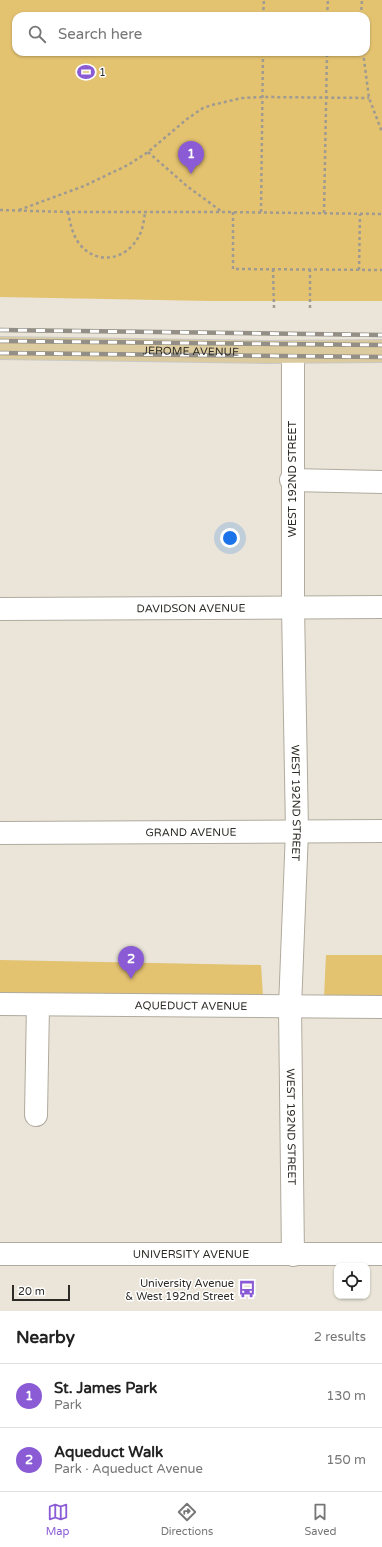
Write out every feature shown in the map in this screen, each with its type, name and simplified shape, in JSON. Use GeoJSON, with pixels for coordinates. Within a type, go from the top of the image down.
{"type":"FeatureCollection","features":[{"type":"Feature","properties":{"kind":"main road","name":"JEROME AVENUE"},"geometry":{"type":"LineString","coordinates":[[0,348],[292,352],[382,351]]}},
{"type":"Feature","properties":{"kind":"street","name":"WEST 192ND STREET"},"geometry":{"type":"LineString","coordinates":[[292,352],[292,607],[297,831],[290,1007],[293,1255]]}},
{"type":"Feature","properties":{"kind":"street"},"geometry":{"type":"LineString","coordinates":[[292,480],[382,482]]}},
{"type":"Feature","properties":{"kind":"street","name":"DAVIDSON AVENUE"},"geometry":{"type":"LineString","coordinates":[[0,609],[382,607]]}},
{"type":"Feature","properties":{"kind":"street","name":"GRAND AVENUE"},"geometry":{"type":"LineString","coordinates":[[0,833],[382,831]]}},
{"type":"Feature","properties":{"kind":"street","name":"AQUEDUCT AVENUE"},"geometry":{"type":"LineString","coordinates":[[0,1004],[382,1007]]}},
{"type":"Feature","properties":{"kind":"street"},"geometry":{"type":"LineString","coordinates":[[36,1115],[38,1005]]}},
{"type":"Feature","properties":{"kind":"street","name":"UNIVERSITY AVENUE"},"geometry":{"type":"LineString","coordinates":[[0,1254],[382,1254]]}},
{"type":"Feature","properties":{"kind":"path"},"geometry":{"type":"LineString","coordinates":[[264,0],[264,12]]}},
{"type":"Feature","properties":{"kind":"path"},"geometry":{"type":"LineString","coordinates":[[327,12],[328,0]]}},
{"type":"Feature","properties":{"kind":"path"},"geometry":{"type":"LineString","coordinates":[[361,12],[362,0]]}},
{"type":"Feature","properties":{"kind":"path"},"geometry":{"type":"LineString","coordinates":[[261,212],[263,56]]}},
{"type":"Feature","properties":{"kind":"path"},"geometry":{"type":"LineString","coordinates":[[324,213],[327,56]]}},
{"type":"Feature","properties":{"kind":"path"},"geometry":{"type":"LineString","coordinates":[[364,56],[369,98],[382,132]]}},
{"type":"Feature","properties":{"kind":"path"},"geometry":{"type":"LineString","coordinates":[[17,211],[84,186],[128,165],[148,152],[187,119],[203,108],[222,102],[263,97],[369,98]]}},
{"type":"Feature","properties":{"kind":"path"},"geometry":{"type":"LineString","coordinates":[[148,152],[188,187],[222,212]]}},
{"type":"Feature","properties":{"kind":"path"},"geometry":{"type":"LineString","coordinates":[[0,210],[68,212],[261,212],[382,214]]}},
{"type":"Feature","properties":{"kind":"path"},"geometry":{"type":"LineString","coordinates":[[68,212],[71,226],[77,240],[83,248],[91,254],[100,257],[111,257],[122,254],[131,247],[139,236],[145,212]]}},
{"type":"Feature","properties":{"kind":"path"},"geometry":{"type":"LineString","coordinates":[[233,212],[233,270],[382,270]]}},
{"type":"Feature","properties":{"kind":"path"},"geometry":{"type":"LineString","coordinates":[[359,270],[360,214]]}},
{"type":"Feature","properties":{"kind":"path"},"geometry":{"type":"LineString","coordinates":[[273,269],[274,308]]}},
{"type":"Feature","properties":{"kind":"path"},"geometry":{"type":"LineString","coordinates":[[310,270],[310,308]]}},
{"type":"Feature","properties":{"kind":"shaded area"},"geometry":{"type":"Polygon","coordinates":[[[0,0],[382,0],[382,301],[211,301],[0,297],[0,0]]]}},
{"type":"Feature","properties":{"kind":"shaded area"},"geometry":{"type":"Polygon","coordinates":[[[326,955],[382,955],[382,996],[324,997],[326,955]]]}},
{"type":"Feature","properties":{"kind":"shaded area"},"geometry":{"type":"Polygon","coordinates":[[[0,960],[261,965],[263,997],[0,994],[0,960]]]}},
{"type":"Feature","properties":{"kind":"railway"},"geometry":{"type":"LineString","coordinates":[[0,330],[382,335]]}},
{"type":"Feature","properties":{"kind":"railway"},"geometry":{"type":"LineString","coordinates":[[0,341],[382,345]]}},
{"type":"Feature","properties":{"kind":"railway"},"geometry":{"type":"LineString","coordinates":[[0,353],[382,357]]}},
{"type":"Feature","properties":{"kind":"place","name":"1"},"geometry":{"type":"Point","coordinates":[86,72]}},
{"type":"Feature","properties":{"kind":"place","name":"St. James Park"},"geometry":{"type":"Point","coordinates":[191,174]}},
{"type":"Feature","properties":{"kind":"place","name":"Aqueduct Walk"},"geometry":{"type":"Point","coordinates":[131,979]}},
{"type":"Feature","properties":{"kind":"place","name":"University Avenue & West 192nd Street"},"geometry":{"type":"Point","coordinates":[247,1289]}}]}
